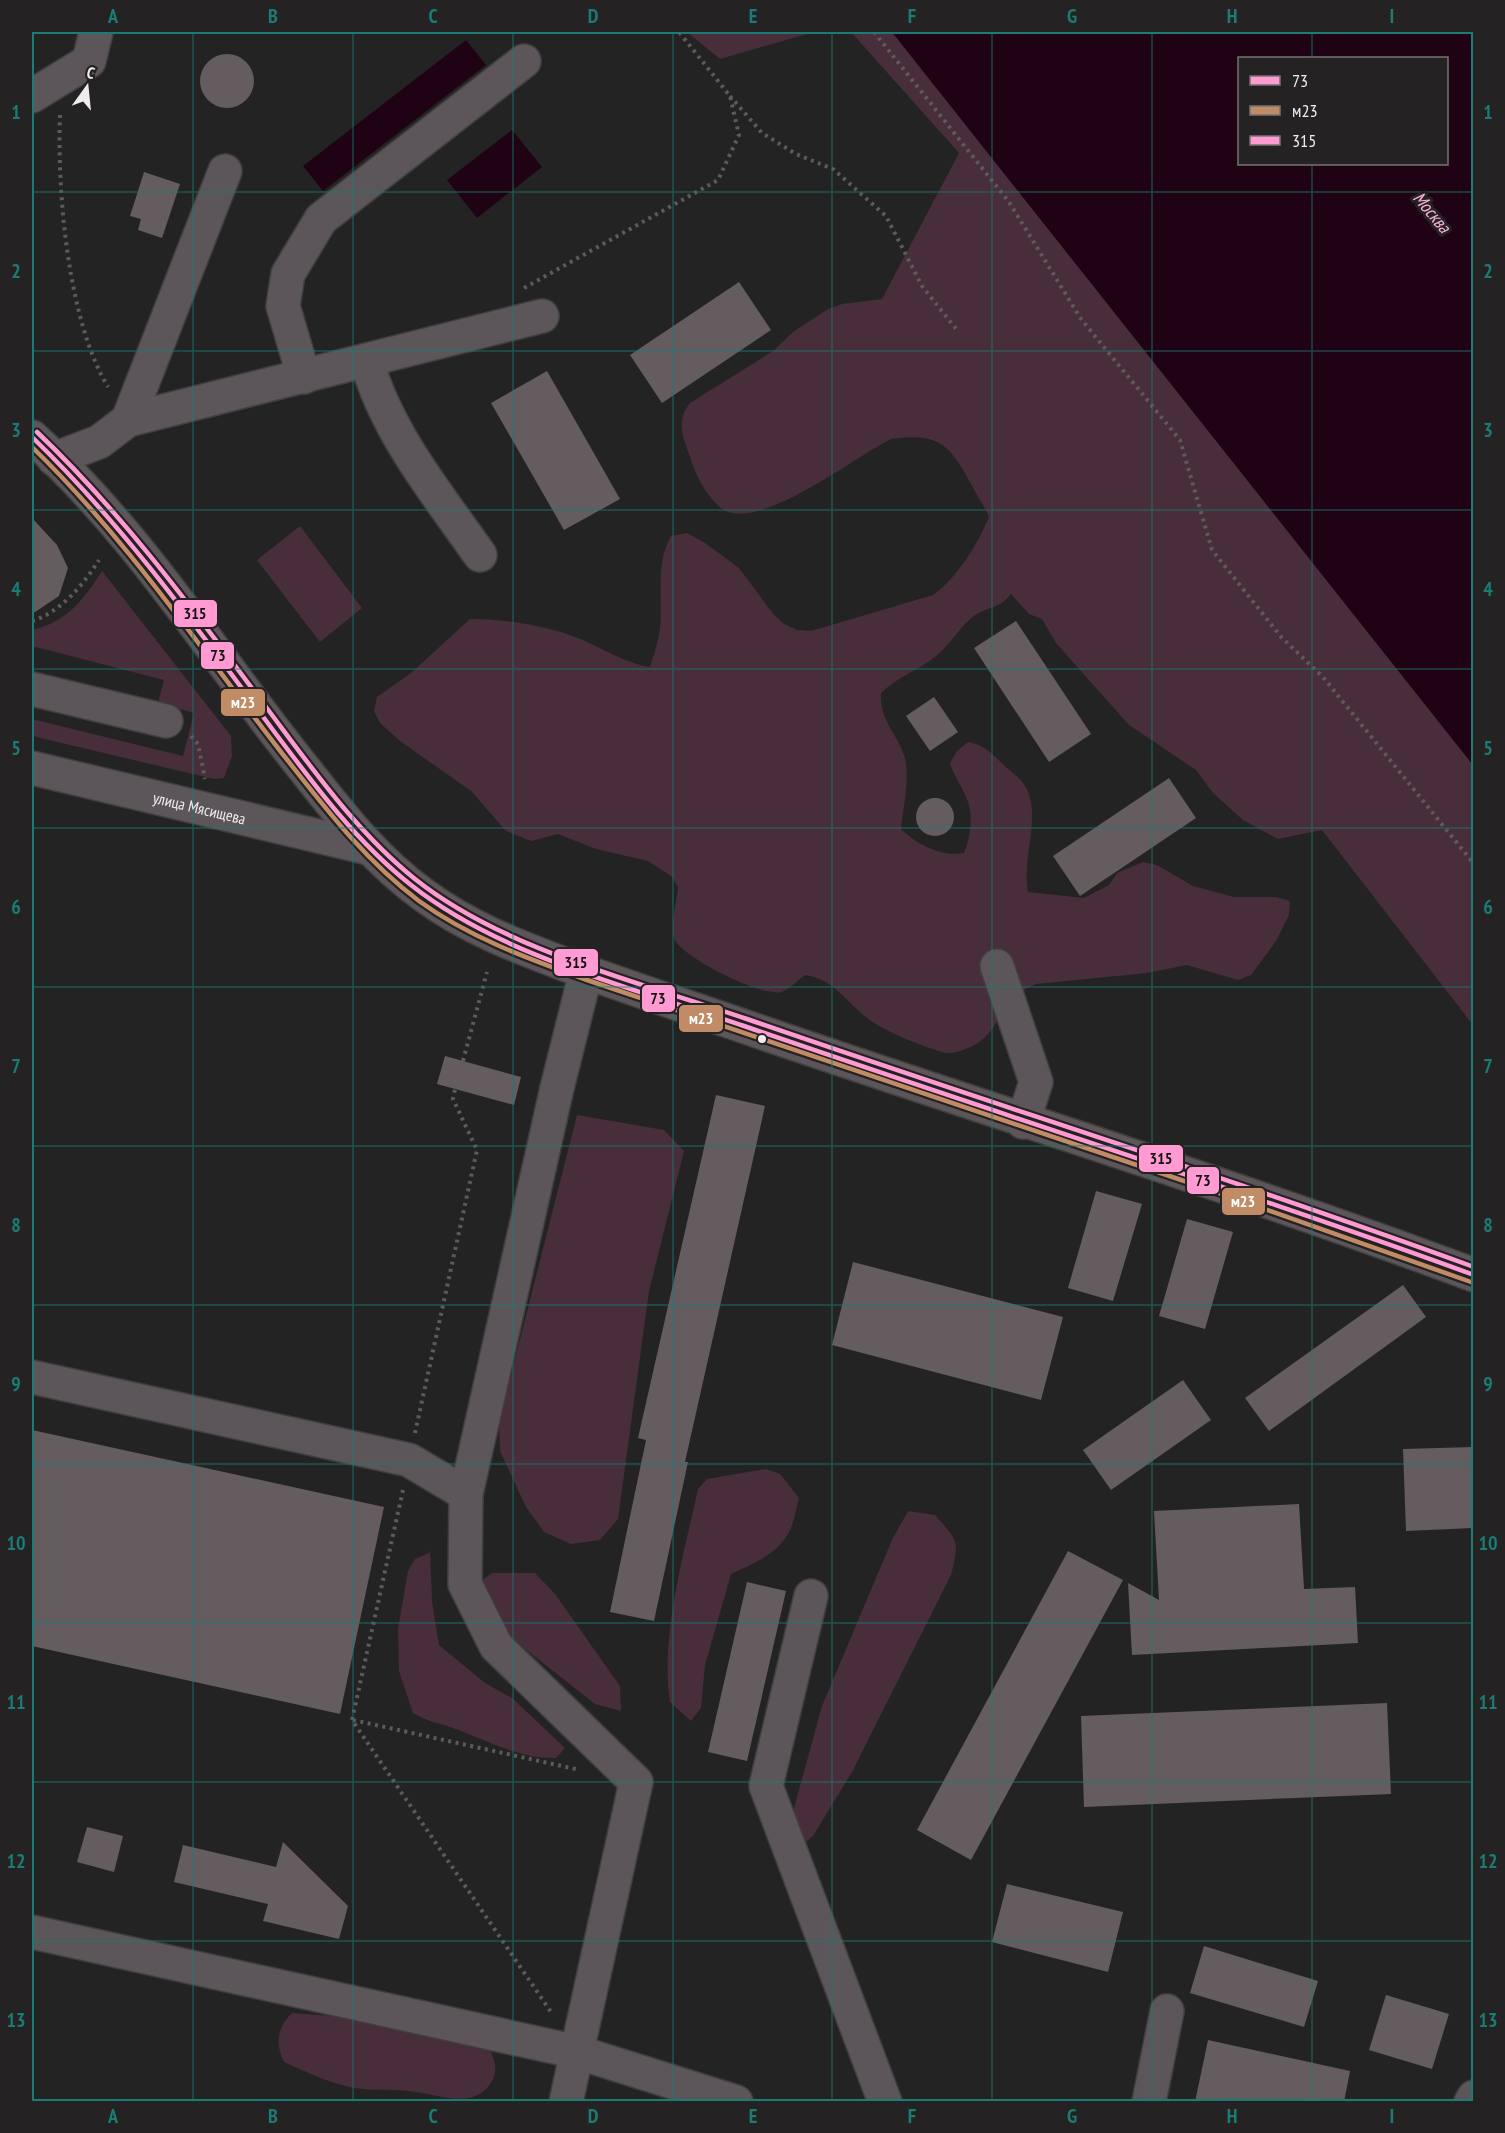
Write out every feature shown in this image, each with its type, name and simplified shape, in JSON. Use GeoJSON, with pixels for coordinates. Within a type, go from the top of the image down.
{"type":"FeatureCollection","features":[{"type":"Feature","properties":{"kind":"street"},"geometry":{"type":"LineString","coordinates":[[32,96],[89,61],[96,32]]}},
{"type":"Feature","properties":{"kind":"street"},"geometry":{"type":"LineString","coordinates":[[304,377],[284,306],[288,274],[321,219],[524,61]]}},
{"type":"Feature","properties":{"kind":"street"},"geometry":{"type":"LineString","coordinates":[[128,420],[225,171]]}},
{"type":"Feature","properties":{"kind":"street"},"geometry":{"type":"LineString","coordinates":[[43,448],[99,442],[128,420],[367,362],[542,316]]}},
{"type":"Feature","properties":{"kind":"street"},"geometry":{"type":"LineString","coordinates":[[367,362],[375,391],[417,465],[480,555]]}},
{"type":"Feature","properties":{"kind":"street"},"geometry":{"type":"LineString","coordinates":[[43,448],[116,526],[153,571],[279,738],[368,848],[423,895],[465,922],[513,945],[586,972],[1023,1122],[1331,1222],[1473,1275]]}},
{"type":"Feature","properties":{"kind":"street"},"geometry":{"type":"LineString","coordinates":[[32,689],[166,721]]}},
{"type":"Feature","properties":{"kind":"street","name":"улица Мясищева"},"geometry":{"type":"LineString","coordinates":[[32,768],[368,848]]}},
{"type":"Feature","properties":{"kind":"street"},"geometry":{"type":"LineString","coordinates":[[998,966],[1036,1082],[1023,1122]]}},
{"type":"Feature","properties":{"kind":"street"},"geometry":{"type":"LineString","coordinates":[[566,2102],[636,1782],[496,1646],[465,1584],[466,1494],[557,1088],[586,972]]}},
{"type":"Feature","properties":{"kind":"street"},"geometry":{"type":"LineString","coordinates":[[32,1377],[409,1460],[466,1494]]}},
{"type":"Feature","properties":{"kind":"street"},"geometry":{"type":"LineString","coordinates":[[811,1596],[766,1786],[885,2102]]}},
{"type":"Feature","properties":{"kind":"street"},"geometry":{"type":"LineString","coordinates":[[32,1932],[577,2052],[736,2102]]}},
{"type":"Feature","properties":{"kind":"street"},"geometry":{"type":"LineString","coordinates":[[1149,2102],[1167,2011]]}},
{"type":"Feature","properties":{"kind":"street"},"geometry":{"type":"LineString","coordinates":[[1471,2102],[1473,2097]]}},
{"type":"Feature","properties":{"kind":"path"},"geometry":{"type":"LineString","coordinates":[[679,32],[762,133],[796,154],[833,169],[886,216],[922,286],[956,330]]}},
{"type":"Feature","properties":{"kind":"path"},"geometry":{"type":"LineString","coordinates":[[874,32],[1009,202],[1081,319],[1180,440],[1212,550],[1282,638],[1323,677],[1473,864]]}},
{"type":"Feature","properties":{"kind":"path"},"geometry":{"type":"LineString","coordinates":[[61,78],[59,137],[67,260],[95,365],[128,420]]}},
{"type":"Feature","properties":{"kind":"path"},"geometry":{"type":"LineString","coordinates":[[522,289],[718,180],[739,135],[730,96]]}},
{"type":"Feature","properties":{"kind":"path"},"geometry":{"type":"LineString","coordinates":[[32,621],[41,618],[81,588],[99,560]]}},
{"type":"Feature","properties":{"kind":"path"},"geometry":{"type":"LineString","coordinates":[[166,721],[186,731],[198,744],[207,789]]}},
{"type":"Feature","properties":{"kind":"path"},"geometry":{"type":"LineString","coordinates":[[463,1061],[487,972]]}},
{"type":"Feature","properties":{"kind":"path"},"geometry":{"type":"LineString","coordinates":[[455,1089],[453,1099],[477,1150]]}},
{"type":"Feature","properties":{"kind":"path"},"geometry":{"type":"LineString","coordinates":[[577,2052],[352,1720],[591,1773]]}},
{"type":"Feature","properties":{"kind":"shaded area"},"geometry":{"type":"Polygon","coordinates":[[[687,32],[814,32],[720,59],[687,32]]]}},
{"type":"Feature","properties":{"kind":"shaded area"},"geometry":{"type":"Polygon","coordinates":[[[851,32],[892,32],[1473,765],[1473,1025],[1322,830],[1278,839],[1243,820],[1213,793],[1196,770],[1129,725],[1056,643],[1042,619],[1029,614],[1011,594],[998,605],[975,615],[936,656],[894,682],[881,693],[883,711],[905,758],[906,784],[901,829],[930,848],[947,853],[964,853],[970,832],[970,811],[950,763],[957,751],[968,742],[979,745],[1019,779],[1029,794],[1032,820],[1027,864],[1028,892],[1084,898],[1109,885],[1117,873],[1143,862],[1157,865],[1193,886],[1234,897],[1276,897],[1290,901],[1289,915],[1276,941],[1251,975],[1238,980],[1187,965],[1147,973],[1036,984],[1014,998],[987,1035],[979,1042],[959,1051],[942,1052],[903,1038],[874,1023],[832,986],[815,977],[805,975],[785,991],[772,992],[742,983],[706,965],[680,946],[674,938],[673,919],[678,887],[671,876],[648,861],[596,849],[558,834],[531,841],[506,831],[471,791],[400,741],[380,723],[374,711],[377,697],[411,673],[470,619],[513,622],[559,632],[585,641],[625,660],[650,667],[660,629],[661,569],[671,536],[687,533],[739,568],[774,615],[784,624],[797,630],[811,631],[933,595],[951,579],[966,560],[989,517],[964,471],[941,444],[921,438],[891,439],[810,488],[763,510],[742,514],[720,508],[710,497],[694,469],[682,432],[683,418],[690,403],[773,351],[793,332],[828,309],[842,304],[882,299],[959,153],[851,32]]]}},
{"type":"Feature","properties":{"kind":"shaded area"},"geometry":{"type":"Polygon","coordinates":[[[300,526],[362,608],[320,642],[257,560],[300,526]]]}},
{"type":"Feature","properties":{"kind":"shaded area"},"geometry":{"type":"Polygon","coordinates":[[[102,571],[231,736],[232,756],[224,778],[214,779],[32,736],[32,719],[183,756],[194,713],[158,703],[164,680],[32,646],[32,630],[65,615],[81,600],[102,571]]]}},
{"type":"Feature","properties":{"kind":"shaded area"},"geometry":{"type":"Polygon","coordinates":[[[577,1115],[664,1130],[684,1151],[649,1291],[618,1519],[600,1540],[571,1544],[544,1532],[526,1507],[500,1451],[499,1422],[577,1115]]]}},
{"type":"Feature","properties":{"kind":"shaded area"},"geometry":{"type":"Polygon","coordinates":[[[766,1469],[780,1474],[799,1498],[793,1521],[788,1534],[777,1548],[731,1574],[705,1665],[701,1708],[691,1721],[670,1702],[668,1651],[680,1568],[698,1489],[707,1479],[766,1469]]]}},
{"type":"Feature","properties":{"kind":"shaded area"},"geometry":{"type":"Polygon","coordinates":[[[908,1511],[935,1515],[953,1536],[956,1555],[951,1575],[852,1772],[813,1836],[802,1845],[791,1819],[822,1706],[892,1540],[908,1511]]]}},
{"type":"Feature","properties":{"kind":"shaded area"},"geometry":{"type":"Polygon","coordinates":[[[430,1550],[432,1602],[439,1645],[485,1683],[512,1698],[565,1748],[556,1758],[529,1755],[503,1748],[413,1713],[399,1671],[398,1629],[408,1571],[415,1559],[429,1553],[430,1550]]]}},
{"type":"Feature","properties":{"kind":"shaded area"},"geometry":{"type":"Polygon","coordinates":[[[492,1573],[535,1573],[555,1594],[620,1686],[621,1711],[595,1704],[515,1641],[480,1595],[481,1581],[492,1573]]]}},
{"type":"Feature","properties":{"kind":"shaded area"},"geometry":{"type":"Polygon","coordinates":[[[292,2013],[332,2016],[490,2050],[495,2063],[494,2075],[490,2084],[482,2092],[463,2099],[341,2085],[284,2062],[279,2049],[279,2036],[283,2024],[292,2013]]]}},
{"type":"Feature","properties":{"kind":"water","name":"Москва"},"geometry":{"type":"Polygon","coordinates":[[[892,32],[1473,32],[1473,765],[892,32]]]}},
{"type":"Feature","properties":{"kind":"water"},"geometry":{"type":"Polygon","coordinates":[[[466,40],[486,65],[323,191],[303,166],[466,40]]]}},
{"type":"Feature","properties":{"kind":"water"},"geometry":{"type":"Polygon","coordinates":[[[512,130],[542,167],[477,218],[447,180],[512,130]]]}},
{"type":"Feature","properties":{"kind":"building"},"geometry":{"type":"Polygon","coordinates":[[[222,54],[232,54],[242,58],[250,66],[254,81],[250,96],[242,104],[232,108],[222,108],[212,104],[204,96],[200,86],[200,76],[204,66],[212,58],[222,54]]]}},
{"type":"Feature","properties":{"kind":"building"},"geometry":{"type":"Polygon","coordinates":[[[144,172],[180,184],[162,238],[138,230],[141,219],[130,216],[144,172]]]}},
{"type":"Feature","properties":{"kind":"building"},"geometry":{"type":"Polygon","coordinates":[[[739,282],[771,330],[662,403],[630,355],[739,282]]]}},
{"type":"Feature","properties":{"kind":"building"},"geometry":{"type":"Polygon","coordinates":[[[547,371],[620,499],[564,530],[491,403],[547,371]]]}},
{"type":"Feature","properties":{"kind":"building"},"geometry":{"type":"Polygon","coordinates":[[[32,518],[57,545],[68,568],[59,596],[32,614],[32,518]]]}},
{"type":"Feature","properties":{"kind":"building"},"geometry":{"type":"Polygon","coordinates":[[[1016,621],[1091,734],[1049,762],[974,648],[1016,621]]]}},
{"type":"Feature","properties":{"kind":"building"},"geometry":{"type":"Polygon","coordinates":[[[934,697],[958,732],[930,751],[906,716],[934,697]]]}},
{"type":"Feature","properties":{"kind":"building"},"geometry":{"type":"Polygon","coordinates":[[[1169,778],[1196,818],[1080,896],[1053,856],[1169,778]]]}},
{"type":"Feature","properties":{"kind":"building"},"geometry":{"type":"Polygon","coordinates":[[[935,798],[942,799],[948,804],[953,810],[953,824],[948,830],[942,835],[935,836],[928,835],[922,830],[917,824],[916,817],[917,810],[922,804],[928,799],[935,798]]]}},
{"type":"Feature","properties":{"kind":"building"},"geometry":{"type":"Polygon","coordinates":[[[445,1056],[521,1077],[514,1105],[437,1084],[445,1056]]]}},
{"type":"Feature","properties":{"kind":"building"},"geometry":{"type":"Polygon","coordinates":[[[716,1095],[765,1106],[685,1462],[688,1462],[654,1621],[610,1612],[646,1440],[638,1438],[716,1095]]]}},
{"type":"Feature","properties":{"kind":"building"},"geometry":{"type":"Polygon","coordinates":[[[1096,1191],[1142,1204],[1113,1301],[1068,1288],[1096,1191]]]}},
{"type":"Feature","properties":{"kind":"building"},"geometry":{"type":"Polygon","coordinates":[[[1187,1219],[1233,1232],[1205,1329],[1159,1316],[1187,1219]]]}},
{"type":"Feature","properties":{"kind":"building"},"geometry":{"type":"Polygon","coordinates":[[[853,1262],[1063,1317],[1041,1400],[832,1345],[853,1262]]]}},
{"type":"Feature","properties":{"kind":"building"},"geometry":{"type":"Polygon","coordinates":[[[1403,1285],[1426,1317],[1269,1431],[1245,1398],[1403,1285]]]}},
{"type":"Feature","properties":{"kind":"building"},"geometry":{"type":"Polygon","coordinates":[[[1183,1380],[1211,1420],[1111,1490],[1083,1450],[1183,1380]]]}},
{"type":"Feature","properties":{"kind":"building"},"geometry":{"type":"Polygon","coordinates":[[[32,1430],[384,1507],[340,1714],[32,1646],[32,1430]]]}},
{"type":"Feature","properties":{"kind":"building"},"geometry":{"type":"Polygon","coordinates":[[[1473,1447],[1473,1528],[1406,1531],[1403,1449],[1473,1447]]]}},
{"type":"Feature","properties":{"kind":"building"},"geometry":{"type":"Polygon","coordinates":[[[1299,1504],[1304,1589],[1355,1587],[1358,1643],[1132,1655],[1128,1583],[1159,1600],[1154,1511],[1299,1504]]]}},
{"type":"Feature","properties":{"kind":"building"},"geometry":{"type":"Polygon","coordinates":[[[1068,1551],[1123,1580],[971,1860],[917,1830],[1068,1551]]]}},
{"type":"Feature","properties":{"kind":"building"},"geometry":{"type":"Polygon","coordinates":[[[747,1582],[786,1591],[747,1761],[708,1752],[747,1582]]]}},
{"type":"Feature","properties":{"kind":"building"},"geometry":{"type":"Polygon","coordinates":[[[1387,1703],[1391,1794],[1084,1807],[1081,1716],[1387,1703]]]}},
{"type":"Feature","properties":{"kind":"building"},"geometry":{"type":"Polygon","coordinates":[[[87,1827],[123,1836],[114,1872],[77,1862],[87,1827]]]}},
{"type":"Feature","properties":{"kind":"building"},"geometry":{"type":"Polygon","coordinates":[[[283,1842],[348,1906],[339,1939],[263,1921],[268,1904],[174,1882],[183,1845],[276,1867],[283,1842]]]}},
{"type":"Feature","properties":{"kind":"building"},"geometry":{"type":"Polygon","coordinates":[[[1007,1884],[1123,1912],[1108,1972],[992,1942],[1007,1884]]]}},
{"type":"Feature","properties":{"kind":"building"},"geometry":{"type":"Polygon","coordinates":[[[1204,1946],[1318,1981],[1304,2027],[1190,1993],[1204,1946]]]}},
{"type":"Feature","properties":{"kind":"building"},"geometry":{"type":"Polygon","coordinates":[[[1386,1995],[1449,2014],[1432,2069],[1369,2050],[1386,1995]]]}},
{"type":"Feature","properties":{"kind":"building"},"geometry":{"type":"Polygon","coordinates":[[[1208,2040],[1350,2071],[1344,2102],[1195,2102],[1208,2040]]]}},
{"type":"Feature","properties":{"kind":"transit line","name":"315"},"geometry":{"type":"LineString","coordinates":[[37,432],[99,496],[156,563],[315,773],[372,840],[415,879],[450,904],[489,926],[574,962],[1202,1172],[1474,1267]]}},
{"type":"Feature","properties":{"kind":"transit line","name":"73"},"geometry":{"type":"LineString","coordinates":[[32,437],[94,501],[151,569],[311,780],[348,825],[411,885],[447,910],[486,932],[571,969],[1201,1180],[1474,1275]]}},
{"type":"Feature","properties":{"kind":"transit line","name":"м23"},"geometry":{"type":"LineString","coordinates":[[32,447],[100,519],[162,595],[281,752],[345,831],[399,885],[438,914],[479,937],[587,980],[1208,1189],[1471,1282]]}}]}
